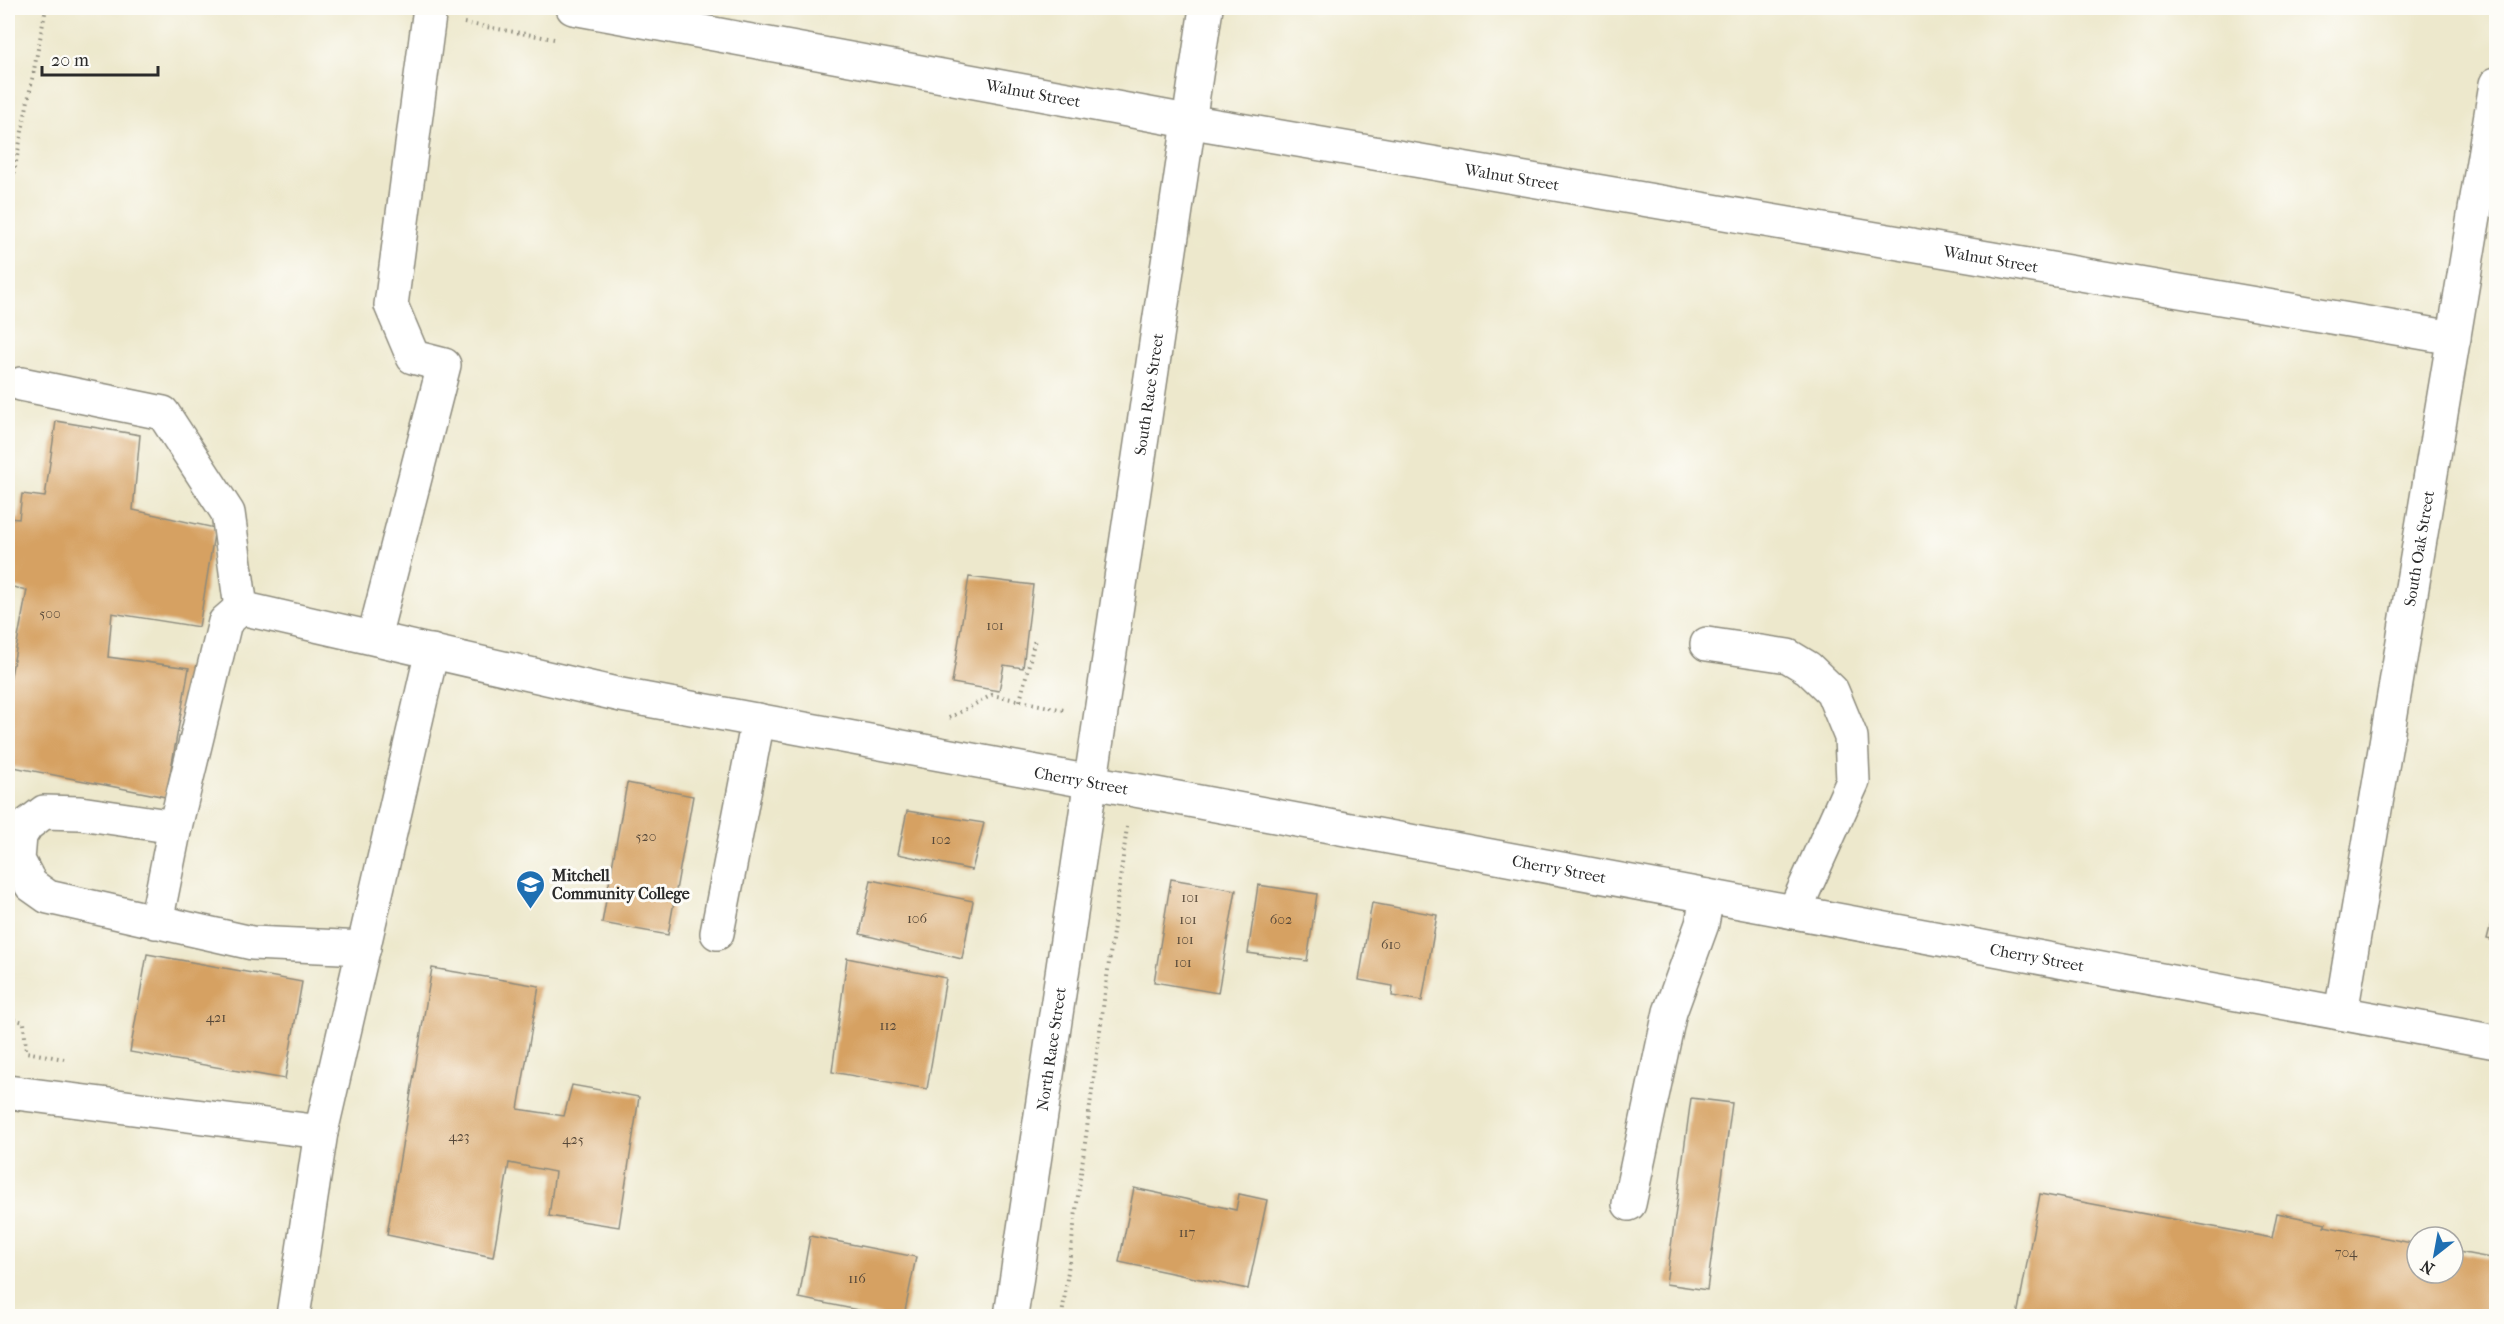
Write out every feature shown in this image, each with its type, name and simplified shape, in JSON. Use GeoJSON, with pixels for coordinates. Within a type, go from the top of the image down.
{"type":"FeatureCollection","features":[{"type":"Feature","properties":{"kind":"street","name":"Walnut Street"},"geometry":{"type":"LineString","coordinates":[[573,8],[1187,122],[2454,338]]}},
{"type":"Feature","properties":{"kind":"street","name":"South Race Street"},"geometry":{"type":"LineString","coordinates":[[1090,781],[1187,122],[1206,8]]}},
{"type":"Feature","properties":{"kind":"street"},"geometry":{"type":"LineString","coordinates":[[374,638],[444,365],[412,357],[391,305],[429,12]]}},
{"type":"Feature","properties":{"kind":"street","name":"South Oak Street"},"geometry":{"type":"LineString","coordinates":[[2341,1013],[2496,84]]}},
{"type":"Feature","properties":{"kind":"street"},"geometry":{"type":"LineString","coordinates":[[21,384],[163,412],[228,513],[241,608],[225,622],[175,827],[156,922]]}},
{"type":"Feature","properties":{"kind":"street","name":"Cherry Street"},"geometry":{"type":"LineString","coordinates":[[241,608],[621,695],[2496,1042]]}},
{"type":"Feature","properties":{"kind":"street"},"geometry":{"type":"LineString","coordinates":[[1707,644],[1788,656],[1808,668],[1832,691],[1851,737],[1853,781],[1794,912]]}},
{"type":"Feature","properties":{"kind":"street"},"geometry":{"type":"LineString","coordinates":[[293,1317],[321,1132],[432,651]]}},
{"type":"Feature","properties":{"kind":"street"},"geometry":{"type":"LineString","coordinates":[[717,933],[758,720]]}},
{"type":"Feature","properties":{"kind":"street","name":"North Race Street"},"geometry":{"type":"LineString","coordinates":[[1011,1317],[1090,781]]}},
{"type":"Feature","properties":{"kind":"street"},"geometry":{"type":"LineString","coordinates":[[175,827],[80,813],[44,812],[27,825],[20,837],[18,860],[31,885],[48,897],[252,943],[364,948]]}},
{"type":"Feature","properties":{"kind":"street"},"geometry":{"type":"LineString","coordinates":[[1629,1204],[1670,1012],[1702,924],[1707,896]]}},
{"type":"Feature","properties":{"kind":"street"},"geometry":{"type":"LineString","coordinates":[[8,1092],[321,1132]]}},
{"type":"Feature","properties":{"kind":"path"},"geometry":{"type":"LineString","coordinates":[[8,203],[46,8]]}},
{"type":"Feature","properties":{"kind":"path"},"geometry":{"type":"LineString","coordinates":[[429,12],[558,40]]}},
{"type":"Feature","properties":{"kind":"path"},"geometry":{"type":"LineString","coordinates":[[1020,701],[1035,639]]}},
{"type":"Feature","properties":{"kind":"path"},"geometry":{"type":"LineString","coordinates":[[945,720],[992,695],[1064,710]]}},
{"type":"Feature","properties":{"kind":"path"},"geometry":{"type":"LineString","coordinates":[[1063,720],[1066,698]]}},
{"type":"Feature","properties":{"kind":"path"},"geometry":{"type":"LineString","coordinates":[[1062,1317],[1128,817]]}},
{"type":"Feature","properties":{"kind":"path"},"geometry":{"type":"LineString","coordinates":[[8,1018],[24,1022],[26,1052],[71,1061]]}},
{"type":"Feature","properties":{"kind":"building"},"geometry":{"type":"Polygon","coordinates":[[[56,421],[140,435],[133,510],[215,528],[199,627],[112,613],[108,657],[189,668],[166,797],[8,766],[8,680],[10,681],[27,590],[8,586],[11,570],[8,569],[8,518],[19,519],[22,494],[45,497],[56,421]]]}},
{"type":"Feature","properties":{"kind":"building"},"geometry":{"type":"Polygon","coordinates":[[[969,577],[1033,585],[1023,668],[1004,665],[999,691],[952,683],[969,577]]]}},
{"type":"Feature","properties":{"kind":"building"},"geometry":{"type":"Polygon","coordinates":[[[627,783],[693,796],[668,935],[602,923],[627,783]]]}},
{"type":"Feature","properties":{"kind":"building"},"geometry":{"type":"Polygon","coordinates":[[[907,811],[984,823],[972,870],[898,854],[907,811]]]}},
{"type":"Feature","properties":{"kind":"building"},"geometry":{"type":"Polygon","coordinates":[[[1171,879],[1236,890],[1218,993],[1154,982],[1171,879]]]}},
{"type":"Feature","properties":{"kind":"building"},"geometry":{"type":"Polygon","coordinates":[[[871,880],[973,901],[962,959],[860,934],[871,880]]]}},
{"type":"Feature","properties":{"kind":"building"},"geometry":{"type":"Polygon","coordinates":[[[1258,885],[1317,894],[1307,961],[1248,953],[1258,885]]]}},
{"type":"Feature","properties":{"kind":"building"},"geometry":{"type":"Polygon","coordinates":[[[1372,903],[1437,915],[1422,1001],[1392,996],[1393,986],[1359,980],[1372,903]]]}},
{"type":"Feature","properties":{"kind":"building"},"geometry":{"type":"Polygon","coordinates":[[[2496,904],[2496,941],[2487,939],[2496,904]]]}},
{"type":"Feature","properties":{"kind":"building"},"geometry":{"type":"Polygon","coordinates":[[[147,954],[302,982],[285,1079],[130,1052],[147,954]]]}},
{"type":"Feature","properties":{"kind":"building"},"geometry":{"type":"Polygon","coordinates":[[[847,958],[946,978],[927,1089],[832,1072],[847,958]]]}},
{"type":"Feature","properties":{"kind":"building"},"geometry":{"type":"Polygon","coordinates":[[[432,968],[539,986],[518,1109],[564,1116],[572,1085],[639,1097],[619,1227],[549,1216],[555,1172],[509,1163],[493,1257],[387,1235],[432,968]]]}},
{"type":"Feature","properties":{"kind":"building"},"geometry":{"type":"Polygon","coordinates":[[[1691,1098],[1732,1103],[1707,1290],[1666,1284],[1691,1098]]]}},
{"type":"Feature","properties":{"kind":"building"},"geometry":{"type":"Polygon","coordinates":[[[1134,1188],[1236,1210],[1239,1194],[1267,1200],[1248,1289],[1119,1262],[1134,1188]]]}},
{"type":"Feature","properties":{"kind":"building"},"geometry":{"type":"Polygon","coordinates":[[[2040,1194],[2272,1238],[2277,1213],[2326,1223],[2324,1226],[2405,1242],[2405,1285],[2465,1285],[2465,1253],[2496,1259],[2496,1316],[2017,1316],[2040,1194]]]}},
{"type":"Feature","properties":{"kind":"building"},"geometry":{"type":"Polygon","coordinates":[[[810,1236],[916,1257],[904,1316],[887,1316],[799,1298],[810,1236]]]}},
{"type":"Feature","properties":{"kind":"place","name":"Mitchell Community College"},"geometry":{"type":"Point","coordinates":[531,910]}}]}
